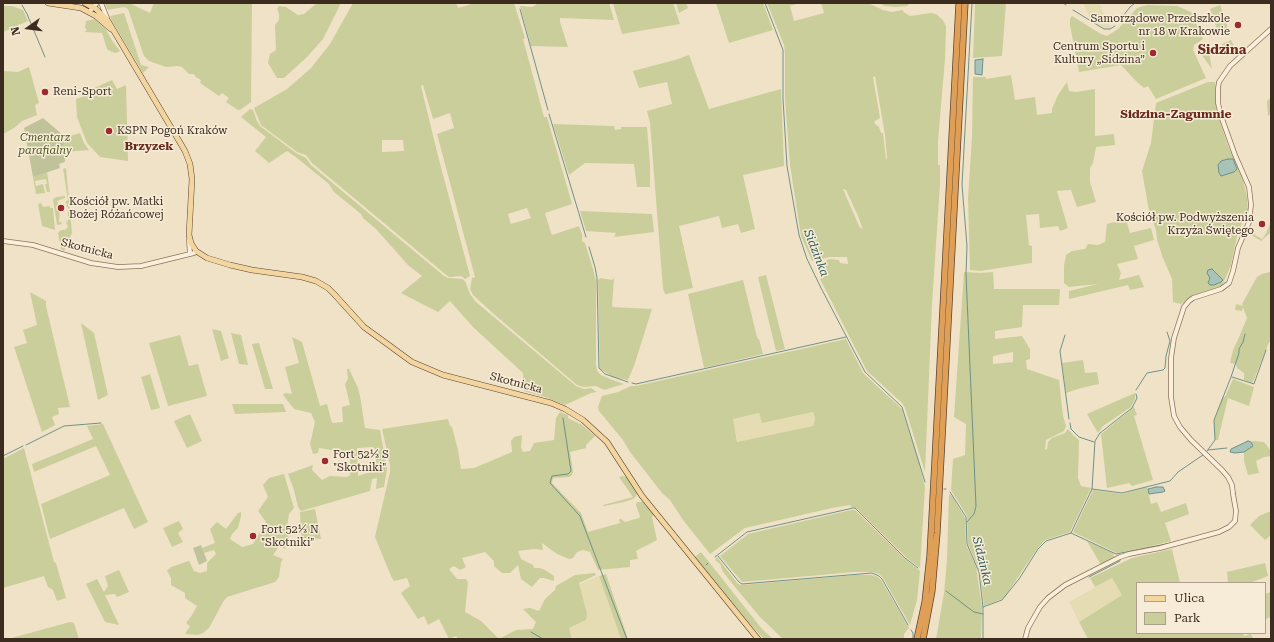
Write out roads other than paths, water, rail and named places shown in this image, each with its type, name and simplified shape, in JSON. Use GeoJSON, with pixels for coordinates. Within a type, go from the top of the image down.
{"type":"FeatureCollection","features":[{"type":"Feature","properties":{"kind":"highway"},"geometry":{"type":"LineString","coordinates":[[917,639],[925,602],[930,555],[959,3]]}},
{"type":"Feature","properties":{"kind":"highway"},"geometry":{"type":"LineString","coordinates":[[923,639],[931,604],[936,556],[965,3]]}},
{"type":"Feature","properties":{"kind":"main road"},"geometry":{"type":"LineString","coordinates":[[48,3],[91,6],[108,21],[182,144],[187,156],[192,179],[190,238],[192,251]]}},
{"type":"Feature","properties":{"kind":"main road"},"geometry":{"type":"LineString","coordinates":[[91,6],[113,31]]}},
{"type":"Feature","properties":{"kind":"main road","name":"Skotnicka"},"geometry":{"type":"LineString","coordinates":[[192,251],[207,258],[230,265],[252,270],[302,277],[322,284],[334,294],[364,328],[412,362],[443,375],[551,403],[565,409],[583,420],[607,442],[642,496],[758,639]]}},
{"type":"Feature","properties":{"kind":"street"},"geometry":{"type":"LineString","coordinates":[[101,3],[108,21]]}},
{"type":"Feature","properties":{"kind":"street"},"geometry":{"type":"LineString","coordinates":[[1025,639],[1028,628],[1040,607],[1065,585],[1120,557],[1218,532],[1230,527],[1235,521],[1236,511],[1234,494],[1228,477],[1191,440],[1174,416],[1171,397],[1172,358],[1174,338],[1184,306],[1193,298],[1221,289],[1228,283],[1233,271],[1238,248],[1249,222],[1251,205],[1248,187],[1221,116],[1218,103],[1218,88],[1219,82],[1230,66],[1271,29]]}},
{"type":"Feature","properties":{"kind":"street","name":"Skotnicka"},"geometry":{"type":"LineString","coordinates":[[3,241],[33,245],[96,264],[118,267],[141,266],[192,251]]}},
{"type":"Feature","properties":{"kind":"water"},"geometry":{"type":"Polygon","coordinates":[[[983,59],[982,75],[975,74],[975,60],[983,59]]]}},
{"type":"Feature","properties":{"kind":"water"},"geometry":{"type":"Polygon","coordinates":[[[1233,159],[1237,169],[1234,172],[1221,176],[1218,165],[1221,161],[1233,159]]]}},
{"type":"Feature","properties":{"kind":"water"},"geometry":{"type":"Polygon","coordinates":[[[1212,269],[1223,280],[1214,285],[1210,285],[1208,283],[1210,278],[1207,273],[1208,270],[1212,269]]]}},
{"type":"Feature","properties":{"kind":"water"},"geometry":{"type":"Polygon","coordinates":[[[1248,441],[1251,442],[1253,446],[1244,452],[1230,452],[1231,449],[1248,441]]]}},
{"type":"Feature","properties":{"kind":"water"},"geometry":{"type":"Polygon","coordinates":[[[1163,487],[1165,491],[1149,494],[1148,489],[1163,487]]]}},
{"type":"Feature","properties":{"kind":"waterway","name":"Sidzinka"},"geometry":{"type":"LineString","coordinates":[[765,3],[783,50],[783,99],[787,166],[799,235],[807,259],[865,372],[902,407],[925,482]]}},
{"type":"Feature","properties":{"kind":"waterway"},"geometry":{"type":"LineString","coordinates":[[967,522],[974,514],[976,506],[966,274],[967,246],[962,185],[972,3]]}},
{"type":"Feature","properties":{"kind":"waterway"},"geometry":{"type":"LineString","coordinates":[[1120,20],[1135,3]]}},
{"type":"Feature","properties":{"kind":"waterway"},"geometry":{"type":"LineString","coordinates":[[22,5],[45,57]]}},
{"type":"Feature","properties":{"kind":"waterway"},"geometry":{"type":"LineString","coordinates":[[520,9],[548,110]]}},
{"type":"Feature","properties":{"kind":"waterway"},"geometry":{"type":"LineString","coordinates":[[1073,10],[1104,29],[1110,29],[1115,26]]}},
{"type":"Feature","properties":{"kind":"waterway"},"geometry":{"type":"LineString","coordinates":[[549,114],[586,237]]}},
{"type":"Feature","properties":{"kind":"waterway"},"geometry":{"type":"LineString","coordinates":[[589,247],[597,278],[599,368],[605,374],[628,382]]}},
{"type":"Feature","properties":{"kind":"waterway"},"geometry":{"type":"LineString","coordinates":[[1136,390],[1147,373],[1163,370],[1165,368],[1166,356],[1170,341],[1167,332]]}},
{"type":"Feature","properties":{"kind":"waterway"},"geometry":{"type":"LineString","coordinates":[[1207,451],[1215,440],[1214,420],[1231,377],[1245,334]]}},
{"type":"Feature","properties":{"kind":"waterway"},"geometry":{"type":"LineString","coordinates":[[1065,335],[1060,351],[1069,419]]}},
{"type":"Feature","properties":{"kind":"waterway"},"geometry":{"type":"LineString","coordinates":[[632,383],[636,384],[846,337]]}},
{"type":"Feature","properties":{"kind":"waterway"},"geometry":{"type":"LineString","coordinates":[[1232,377],[1254,384],[1266,350]]}},
{"type":"Feature","properties":{"kind":"waterway"},"geometry":{"type":"LineString","coordinates":[[983,607],[1002,600],[1019,579],[1038,549],[1046,541],[1071,533],[1092,489],[1095,441],[1100,433],[1132,408],[1137,398],[1136,394]]}},
{"type":"Feature","properties":{"kind":"waterway"},"geometry":{"type":"LineString","coordinates":[[563,418],[571,471],[568,474],[552,476],[550,483],[580,516],[627,639]]}},
{"type":"Feature","properties":{"kind":"waterway"},"geometry":{"type":"LineString","coordinates":[[26,445],[64,426],[101,423]]}},
{"type":"Feature","properties":{"kind":"waterway"},"geometry":{"type":"LineString","coordinates":[[1070,423],[1071,429],[1079,437],[1094,442]]}},
{"type":"Feature","properties":{"kind":"waterway"},"geometry":{"type":"LineString","coordinates":[[3,456],[23,446]]}},
{"type":"Feature","properties":{"kind":"waterway"},"geometry":{"type":"LineString","coordinates":[[1208,450],[1227,448]]}},
{"type":"Feature","properties":{"kind":"waterway"},"geometry":{"type":"LineString","coordinates":[[1092,489],[1122,493],[1170,481],[1178,472],[1203,455]]}},
{"type":"Feature","properties":{"kind":"waterway","name":"Sidzinka"},"geometry":{"type":"LineString","coordinates":[[950,492],[966,517],[967,544],[979,572],[983,607],[983,639]]}},
{"type":"Feature","properties":{"kind":"waterway"},"geometry":{"type":"LineString","coordinates":[[715,557],[747,532],[855,508],[905,558],[918,568]]}},
{"type":"Feature","properties":{"kind":"waterway"},"geometry":{"type":"LineString","coordinates":[[1071,533],[1116,554],[1171,543]]}},
{"type":"Feature","properties":{"kind":"waterway"},"geometry":{"type":"LineString","coordinates":[[718,556],[742,584],[872,573],[882,579],[908,625]]}},
{"type":"Feature","properties":{"kind":"waterway"},"geometry":{"type":"LineString","coordinates":[[1089,577],[1120,561]]}},
{"type":"Feature","properties":{"kind":"waterway"},"geometry":{"type":"LineString","coordinates":[[946,591],[974,612],[983,614]]}},
{"type":"Feature","properties":{"kind":"waterway"},"geometry":{"type":"LineString","coordinates":[[911,630],[913,633],[913,638]]}},
{"type":"Feature","properties":{"kind":"waterway"},"geometry":{"type":"LineString","coordinates":[[531,632],[543,639]]}},
{"type":"Feature","properties":{"kind":"place","name":"Samorządowe Przedszkole nr 18 w Krakowie"},"geometry":{"type":"Point","coordinates":[1238,25]}},
{"type":"Feature","properties":{"kind":"place","name":"Centrum Sportu i Kultury „Sidzina”"},"geometry":{"type":"Point","coordinates":[1153,53]}},
{"type":"Feature","properties":{"kind":"place","name":"Reni-Sport"},"geometry":{"type":"Point","coordinates":[45,92]}},
{"type":"Feature","properties":{"kind":"place","name":"KSPN Pogoń Kraków"},"geometry":{"type":"Point","coordinates":[109,131]}},
{"type":"Feature","properties":{"kind":"place","name":"Kościół pw. Matki Bożej Różańcowej"},"geometry":{"type":"Point","coordinates":[61,208]}},
{"type":"Feature","properties":{"kind":"place","name":"Kościół pw. Podwyższenia Krzyża Świętego"},"geometry":{"type":"Point","coordinates":[1262,224]}},
{"type":"Feature","properties":{"kind":"place","name":"Fort 52½ S \"Skotniki\""},"geometry":{"type":"Point","coordinates":[325,461]}},
{"type":"Feature","properties":{"kind":"place","name":"Fort 52½ N \"Skotniki\""},"geometry":{"type":"Point","coordinates":[253,536]}},
{"type":"Feature","properties":{"kind":"district","name":"Sidzina"},"geometry":{"type":"Point","coordinates":[1222,50]}},
{"type":"Feature","properties":{"kind":"district","name":"Sidzina-Zagumnie"},"geometry":{"type":"Point","coordinates":[1176,114]}},
{"type":"Feature","properties":{"kind":"district","name":"Brzyzek"},"geometry":{"type":"Point","coordinates":[149,146]}},
{"type":"Feature","properties":{"kind":"park label","name":"Cmentarz parafialny"},"geometry":{"type":"Point","coordinates":[45,144]}}]}
